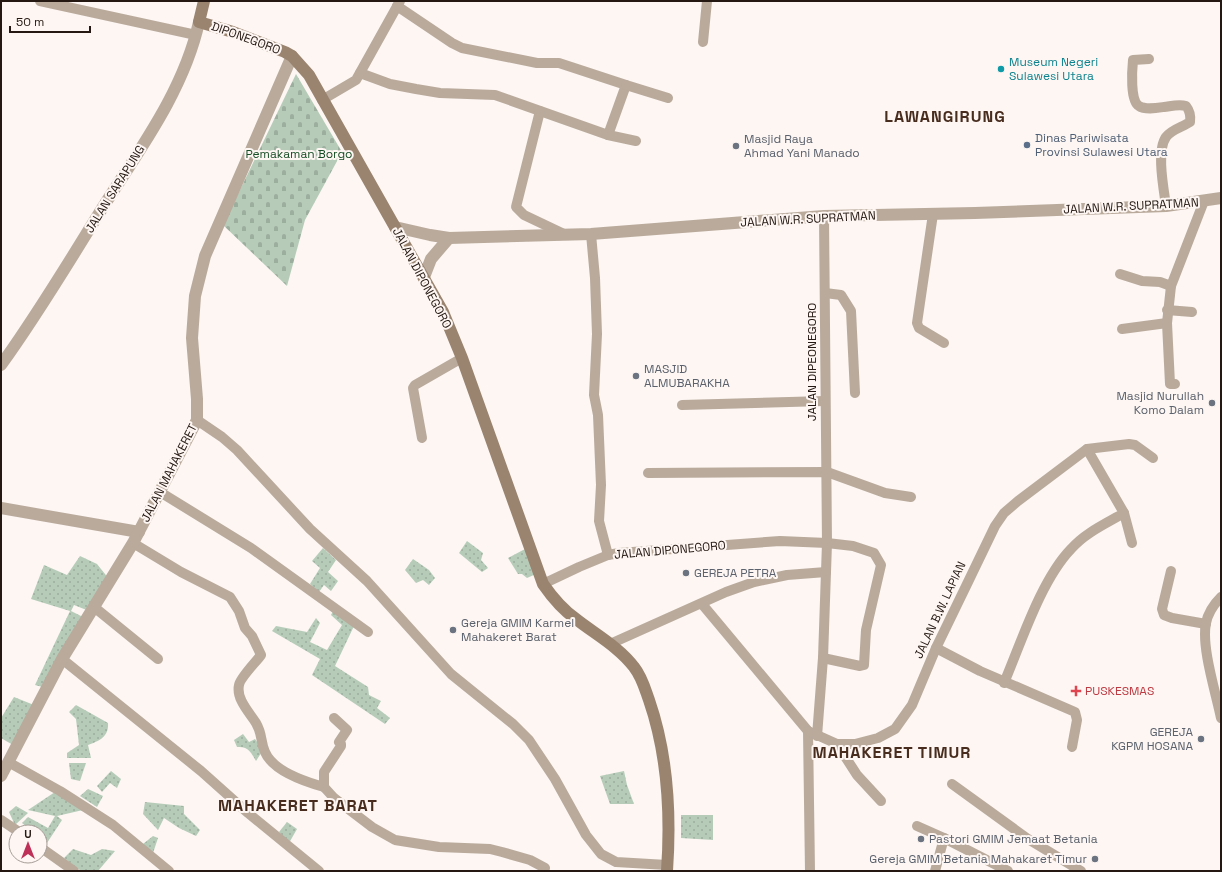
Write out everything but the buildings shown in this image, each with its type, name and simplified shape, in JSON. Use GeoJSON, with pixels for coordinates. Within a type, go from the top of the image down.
{"type":"FeatureCollection","features":[{"type":"Feature","properties":{"kind":"main road","name":"JALAN SARAPUNG"},"geometry":{"type":"LineString","coordinates":[[199,22],[204,1]]}},
{"type":"Feature","properties":{"kind":"main road","name":"DIPONEGORO"},"geometry":{"type":"LineString","coordinates":[[199,22],[233,32],[292,56]]}},
{"type":"Feature","properties":{"kind":"main road","name":"JALAN DIPONEGORO"},"geometry":{"type":"LineString","coordinates":[[292,56],[308,75],[396,227],[443,312],[462,358],[543,584],[562,608],[610,644],[634,667],[642,681],[656,726],[667,786],[669,839],[667,868]]}},
{"type":"Feature","properties":{"kind":"street"},"geometry":{"type":"LineString","coordinates":[[40,1],[196,36]]}},
{"type":"Feature","properties":{"kind":"street"},"geometry":{"type":"LineString","coordinates":[[703,42],[707,1]]}},
{"type":"Feature","properties":{"kind":"street"},"geometry":{"type":"LineString","coordinates":[[322,100],[356,80],[398,4],[452,43],[462,48],[537,63],[559,63],[668,98]]}},
{"type":"Feature","properties":{"kind":"street","name":"JALAN SARAPUNG"},"geometry":{"type":"LineString","coordinates":[[1,365],[140,148],[182,74],[196,36],[199,22]]}},
{"type":"Feature","properties":{"kind":"street","name":"JALAN MAHAKERET"},"geometry":{"type":"LineString","coordinates":[[1,776],[62,659],[136,538],[197,420],[197,400],[192,338],[195,296],[205,256],[292,56]]}},
{"type":"Feature","properties":{"kind":"street"},"geometry":{"type":"LineString","coordinates":[[1148,59],[1133,60],[1133,94],[1136,104],[1140,107],[1150,108],[1180,105],[1186,106],[1190,110],[1191,116],[1190,122],[1167,136],[1164,141],[1162,150],[1162,166],[1166,206]]}},
{"type":"Feature","properties":{"kind":"street"},"geometry":{"type":"LineString","coordinates":[[360,74],[390,84],[440,93],[495,95],[608,134],[636,141]]}},
{"type":"Feature","properties":{"kind":"street"},"geometry":{"type":"LineString","coordinates":[[608,134],[626,85]]}},
{"type":"Feature","properties":{"kind":"street"},"geometry":{"type":"LineString","coordinates":[[540,111],[516,207],[524,215],[564,234]]}},
{"type":"Feature","properties":{"kind":"street","name":"JALAN W.R. SUPRATMAN"},"geometry":{"type":"LineString","coordinates":[[396,227],[449,238],[591,234],[824,216],[1166,206],[1221,198]]}},
{"type":"Feature","properties":{"kind":"street"},"geometry":{"type":"LineString","coordinates":[[1175,384],[1170,384],[1167,310],[1171,286],[1204,201]]}},
{"type":"Feature","properties":{"kind":"street"},"geometry":{"type":"LineString","coordinates":[[933,214],[917,324],[919,328],[944,343]]}},
{"type":"Feature","properties":{"kind":"street","name":"JALAN DIPEONEGORO"},"geometry":{"type":"LineString","coordinates":[[810,871],[812,734],[823,658],[827,543],[824,216]]}},
{"type":"Feature","properties":{"kind":"street"},"geometry":{"type":"LineString","coordinates":[[591,234],[595,278],[597,334],[594,395],[598,415],[600,521],[608,555]]}},
{"type":"Feature","properties":{"kind":"street"},"geometry":{"type":"LineString","coordinates":[[424,277],[431,259],[449,238]]}},
{"type":"Feature","properties":{"kind":"street"},"geometry":{"type":"LineString","coordinates":[[1120,274],[1142,281],[1160,282],[1171,286]]}},
{"type":"Feature","properties":{"kind":"street"},"geometry":{"type":"LineString","coordinates":[[825,293],[841,295],[850,311],[855,393]]}},
{"type":"Feature","properties":{"kind":"street"},"geometry":{"type":"LineString","coordinates":[[1167,310],[1192,312]]}},
{"type":"Feature","properties":{"kind":"street"},"geometry":{"type":"LineString","coordinates":[[1122,329],[1167,323]]}},
{"type":"Feature","properties":{"kind":"street"},"geometry":{"type":"LineString","coordinates":[[422,438],[413,388],[415,384],[462,358]]}},
{"type":"Feature","properties":{"kind":"street"},"geometry":{"type":"LineString","coordinates":[[682,405],[825,401]]}},
{"type":"Feature","properties":{"kind":"street"},"geometry":{"type":"LineString","coordinates":[[197,420],[222,437],[237,450],[310,529],[367,581],[451,674],[513,724],[529,740],[555,779],[586,835],[601,854],[616,862],[667,868]]}},
{"type":"Feature","properties":{"kind":"street"},"geometry":{"type":"LineString","coordinates":[[1132,543],[1124,513],[1087,449],[1129,444],[1135,445],[1153,458]]}},
{"type":"Feature","properties":{"kind":"street","name":"JALAN B.W. LAPIAN"},"geometry":{"type":"LineString","coordinates":[[812,734],[837,744],[855,744],[878,738],[895,729],[912,704],[936,648],[999,520],[1018,501],[1087,449]]}},
{"type":"Feature","properties":{"kind":"street"},"geometry":{"type":"LineString","coordinates":[[648,473],[827,472],[884,493],[911,497]]}},
{"type":"Feature","properties":{"kind":"street"},"geometry":{"type":"LineString","coordinates":[[160,492],[251,548],[368,632]]}},
{"type":"Feature","properties":{"kind":"street"},"geometry":{"type":"LineString","coordinates":[[1,508],[136,538],[181,572],[230,597],[239,611],[245,628],[252,636],[261,656],[239,683],[239,690],[244,706],[262,732],[264,751],[267,756],[288,775],[324,787],[334,798],[372,827],[395,840],[438,847],[490,849],[530,860],[546,870]]}},
{"type":"Feature","properties":{"kind":"street"},"geometry":{"type":"LineString","coordinates":[[1004,683],[1055,568],[1071,548],[1082,539],[1124,513]]}},
{"type":"Feature","properties":{"kind":"street","name":"JALAN DIPONEGORO"},"geometry":{"type":"LineString","coordinates":[[543,584],[608,555],[635,551],[780,542],[827,543]]}},
{"type":"Feature","properties":{"kind":"street"},"geometry":{"type":"LineString","coordinates":[[823,658],[863,666],[866,630],[881,564],[874,553],[866,550],[827,543]]}},
{"type":"Feature","properties":{"kind":"street"},"geometry":{"type":"LineString","coordinates":[[1171,571],[1162,612],[1167,617],[1206,624]]}},
{"type":"Feature","properties":{"kind":"street"},"geometry":{"type":"LineString","coordinates":[[610,644],[754,582],[787,574],[826,572]]}},
{"type":"Feature","properties":{"kind":"street"},"geometry":{"type":"LineString","coordinates":[[1221,597],[1215,603],[1206,624],[1207,650],[1221,718]]}},
{"type":"Feature","properties":{"kind":"street"},"geometry":{"type":"LineString","coordinates":[[702,604],[812,734]]}},
{"type":"Feature","properties":{"kind":"street"},"geometry":{"type":"LineString","coordinates":[[94,607],[158,659]]}},
{"type":"Feature","properties":{"kind":"street"},"geometry":{"type":"LineString","coordinates":[[936,648],[1004,683],[1075,712],[1077,720],[1072,747]]}},
{"type":"Feature","properties":{"kind":"street"},"geometry":{"type":"LineString","coordinates":[[62,659],[201,770],[248,813],[319,871]]}},
{"type":"Feature","properties":{"kind":"street"},"geometry":{"type":"LineString","coordinates":[[324,787],[324,772],[341,746],[339,742],[348,730],[334,718]]}},
{"type":"Feature","properties":{"kind":"street"},"geometry":{"type":"LineString","coordinates":[[837,744],[857,775],[881,801]]}},
{"type":"Feature","properties":{"kind":"street"},"geometry":{"type":"LineString","coordinates":[[8,762],[60,791],[113,825],[169,871]]}},
{"type":"Feature","properties":{"kind":"street"},"geometry":{"type":"LineString","coordinates":[[952,784],[1028,840],[1081,871]]}},
{"type":"Feature","properties":{"kind":"street"},"geometry":{"type":"LineString","coordinates":[[917,826],[944,838],[1008,871]]}},
{"type":"Feature","properties":{"kind":"street"},"geometry":{"type":"LineString","coordinates":[[935,871],[944,838]]}},
{"type":"Feature","properties":{"kind":"street"},"geometry":{"type":"LineString","coordinates":[[48,853],[74,871]]}},
{"type":"Feature","properties":{"kind":"green space","name":"Pemakaman Borgo"},"geometry":{"type":"Polygon","coordinates":[[[296,74],[342,152],[305,220],[287,286],[223,225],[296,74]]]}},
{"type":"Feature","properties":{"kind":"green space"},"geometry":{"type":"Polygon","coordinates":[[[467,541],[483,553],[481,560],[488,568],[482,572],[459,553],[467,541]]]}},
{"type":"Feature","properties":{"kind":"green space"},"geometry":{"type":"Polygon","coordinates":[[[323,548],[336,560],[328,572],[338,581],[331,591],[324,585],[319,592],[310,584],[320,568],[312,561],[323,548]]]}},
{"type":"Feature","properties":{"kind":"green space"},"geometry":{"type":"Polygon","coordinates":[[[525,549],[536,574],[527,578],[522,574],[518,574],[508,558],[525,549]]]}},
{"type":"Feature","properties":{"kind":"green space"},"geometry":{"type":"Polygon","coordinates":[[[80,556],[97,564],[109,579],[89,611],[74,605],[71,611],[87,619],[50,689],[35,685],[70,611],[31,599],[44,565],[67,575],[80,556]]]}},
{"type":"Feature","properties":{"kind":"green space"},"geometry":{"type":"Polygon","coordinates":[[[413,559],[429,570],[435,578],[429,585],[423,580],[416,583],[405,570],[413,559]]]}},
{"type":"Feature","properties":{"kind":"green space"},"geometry":{"type":"Polygon","coordinates":[[[334,609],[354,626],[335,666],[368,687],[369,695],[381,701],[377,708],[390,718],[385,724],[312,675],[320,659],[272,631],[276,626],[307,632],[316,618],[320,623],[310,642],[327,650],[342,625],[331,615],[334,609]]]}},
{"type":"Feature","properties":{"kind":"green space"},"geometry":{"type":"Polygon","coordinates":[[[14,697],[34,705],[13,745],[1,738],[1,718],[14,697]]]}},
{"type":"Feature","properties":{"kind":"green space"},"geometry":{"type":"Polygon","coordinates":[[[76,705],[108,723],[107,732],[105,735],[99,740],[88,745],[91,758],[67,758],[67,753],[79,745],[76,719],[69,712],[76,705]]]}},
{"type":"Feature","properties":{"kind":"green space"},"geometry":{"type":"Polygon","coordinates":[[[243,734],[249,742],[255,739],[263,750],[256,761],[249,750],[237,747],[234,740],[243,734]]]}},
{"type":"Feature","properties":{"kind":"green space"},"geometry":{"type":"Polygon","coordinates":[[[69,763],[86,763],[80,781],[71,779],[69,763]]]}},
{"type":"Feature","properties":{"kind":"green space"},"geometry":{"type":"Polygon","coordinates":[[[111,771],[121,779],[117,788],[110,783],[102,792],[97,786],[111,771]]]}},
{"type":"Feature","properties":{"kind":"green space"},"geometry":{"type":"Polygon","coordinates":[[[624,771],[634,804],[610,804],[600,776],[624,771]]]}},
{"type":"Feature","properties":{"kind":"green space"},"geometry":{"type":"Polygon","coordinates":[[[88,789],[103,796],[97,807],[80,796],[88,789]]]}},
{"type":"Feature","properties":{"kind":"green space"},"geometry":{"type":"Polygon","coordinates":[[[55,792],[83,810],[57,816],[62,820],[48,841],[48,828],[55,816],[28,810],[55,792]]]}},
{"type":"Feature","properties":{"kind":"green space"},"geometry":{"type":"Polygon","coordinates":[[[145,802],[184,806],[184,814],[200,830],[196,836],[179,828],[164,818],[158,830],[143,814],[145,802]]]}},
{"type":"Feature","properties":{"kind":"green space"},"geometry":{"type":"Polygon","coordinates":[[[16,806],[28,813],[15,824],[9,812],[16,806]]]}},
{"type":"Feature","properties":{"kind":"green space"},"geometry":{"type":"Polygon","coordinates":[[[681,815],[713,815],[713,840],[681,838],[681,815]]]}},
{"type":"Feature","properties":{"kind":"green space"},"geometry":{"type":"Polygon","coordinates":[[[28,817],[41,824],[22,823],[28,817]]]}},
{"type":"Feature","properties":{"kind":"green space"},"geometry":{"type":"Polygon","coordinates":[[[287,822],[297,829],[289,843],[279,832],[287,822]]]}},
{"type":"Feature","properties":{"kind":"green space"},"geometry":{"type":"Polygon","coordinates":[[[153,836],[158,838],[153,853],[143,844],[153,836]]]}},
{"type":"Feature","properties":{"kind":"green space"},"geometry":{"type":"Polygon","coordinates":[[[73,849],[91,855],[102,849],[115,851],[98,871],[81,871],[64,858],[73,849]]]}},
{"type":"Feature","properties":{"kind":"place","name":"Museum Negeri Sulawesi Utara"},"geometry":{"type":"Point","coordinates":[1001,69]}},
{"type":"Feature","properties":{"kind":"place","name":"Dinas Pariwisata Provinsi Sulawesi Utara"},"geometry":{"type":"Point","coordinates":[1027,145]}},
{"type":"Feature","properties":{"kind":"place","name":"Masjid Raya Ahmad Yani Manado"},"geometry":{"type":"Point","coordinates":[736,146]}},
{"type":"Feature","properties":{"kind":"place","name":"MASJID ALMUBARAKHA"},"geometry":{"type":"Point","coordinates":[636,376]}},
{"type":"Feature","properties":{"kind":"place","name":"Masjid Nurullah Komo Dalam"},"geometry":{"type":"Point","coordinates":[1212,403]}},
{"type":"Feature","properties":{"kind":"place","name":"GEREJA PETRA"},"geometry":{"type":"Point","coordinates":[686,573]}},
{"type":"Feature","properties":{"kind":"place","name":"Gereja GMIM Karmel Mahakeret Barat"},"geometry":{"type":"Point","coordinates":[453,630]}},
{"type":"Feature","properties":{"kind":"place","name":"PUSKESMAS"},"geometry":{"type":"Point","coordinates":[1076,691]}},
{"type":"Feature","properties":{"kind":"place","name":"GEREJA KGPM HOSANA"},"geometry":{"type":"Point","coordinates":[1201,739]}},
{"type":"Feature","properties":{"kind":"place","name":"Pastori GMIM Jemaat Betania"},"geometry":{"type":"Point","coordinates":[921,839]}},
{"type":"Feature","properties":{"kind":"place","name":"Gereja GMIM Betania Mahakaret Timur"},"geometry":{"type":"Point","coordinates":[1095,859]}},
{"type":"Feature","properties":{"kind":"district","name":"LAWANGIRUNG"},"geometry":{"type":"Point","coordinates":[945,116]}},
{"type":"Feature","properties":{"kind":"district","name":"MAHAKERET TIMUR"},"geometry":{"type":"Point","coordinates":[892,752]}},
{"type":"Feature","properties":{"kind":"district","name":"MAHAKERET BARAT"},"geometry":{"type":"Point","coordinates":[298,805]}}]}
